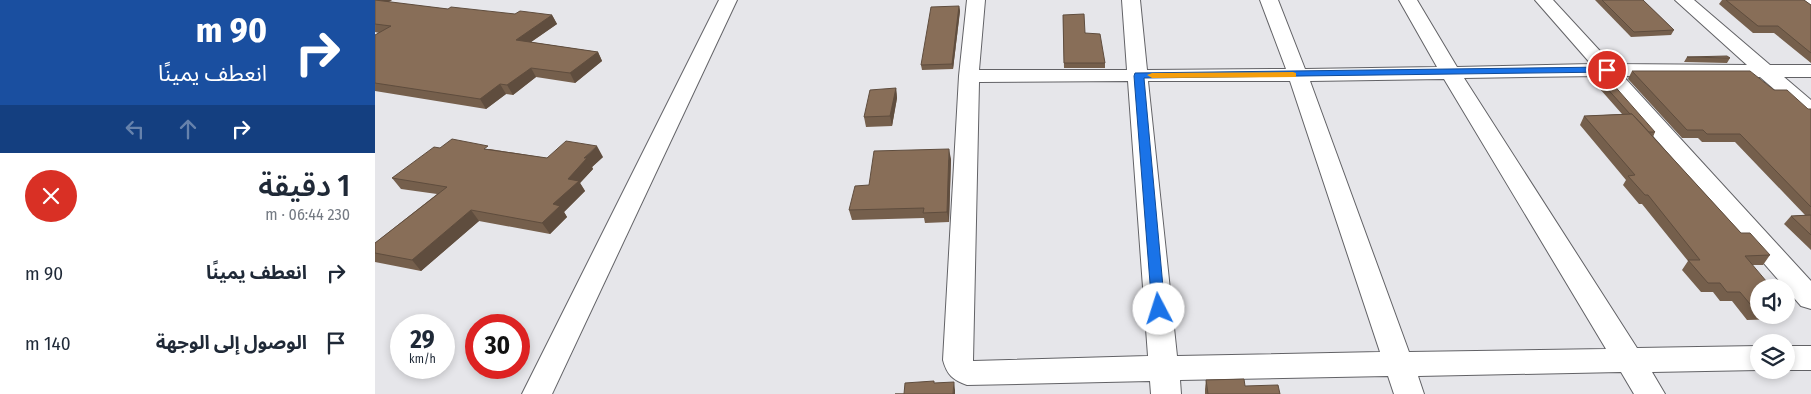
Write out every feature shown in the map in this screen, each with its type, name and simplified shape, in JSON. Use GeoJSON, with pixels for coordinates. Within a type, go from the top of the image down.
{"type":"FeatureCollection","features":[{"type":"Feature","properties":{"kind":"street"},"geometry":{"type":"LineString","coordinates":[[537,394],[728,0]]}},
{"type":"Feature","properties":{"kind":"street"},"geometry":{"type":"LineString","coordinates":[[976,0],[969,76],[958,360],[960,368],[967,373],[1165,381],[1398,364],[1750,358]]}},
{"type":"Feature","properties":{"kind":"street"},"geometry":{"type":"LineString","coordinates":[[1131,0],[1165,381]]}},
{"type":"Feature","properties":{"kind":"street"},"geometry":{"type":"LineString","coordinates":[[1269,0],[1298,75],[1409,394]]}},
{"type":"Feature","properties":{"kind":"street"},"geometry":{"type":"LineString","coordinates":[[1408,0],[1450,72],[1650,394]]}},
{"type":"Feature","properties":{"kind":"street"},"geometry":{"type":"LineString","coordinates":[[1544,0],[1811,299]]}},
{"type":"Feature","properties":{"kind":"street"},"geometry":{"type":"LineString","coordinates":[[1684,0],[1811,111]]}},
{"type":"Feature","properties":{"kind":"street"},"geometry":{"type":"LineString","coordinates":[[1805,0],[1811,4]]}},
{"type":"Feature","properties":{"kind":"street"},"geometry":{"type":"LineString","coordinates":[[969,76],[1298,75],[1607,70],[1811,71]]}},
{"type":"Feature","properties":{"kind":"street"},"geometry":{"type":"LineString","coordinates":[[1795,358],[1811,358]]}},
{"type":"Feature","properties":{"kind":"building"},"geometry":{"type":"Polygon","coordinates":[[[375,0],[448,9],[451,7],[515,14],[520,11],[552,15],[516,40],[598,52],[570,73],[531,68],[507,85],[500,84],[480,99],[375,83],[375,35],[391,26],[375,24],[375,0]]]}},
{"type":"Feature","properties":{"kind":"building"},"geometry":{"type":"Polygon","coordinates":[[[1602,0],[1643,0],[1674,30],[1634,32],[1602,0]]]}},
{"type":"Feature","properties":{"kind":"building"},"geometry":{"type":"Polygon","coordinates":[[[1726,0],[1804,0],[1811,5],[1811,53],[1778,26],[1758,26],[1726,0]]]}},
{"type":"Feature","properties":{"kind":"building"},"geometry":{"type":"Polygon","coordinates":[[[959,6],[952,64],[921,65],[931,7],[959,6]]]}},
{"type":"Feature","properties":{"kind":"building"},"geometry":{"type":"Polygon","coordinates":[[[1084,14],[1085,33],[1100,34],[1105,63],[1064,63],[1063,15],[1084,14]]]}},
{"type":"Feature","properties":{"kind":"building"},"geometry":{"type":"Polygon","coordinates":[[[1727,56],[1730,58],[1687,57],[1727,56]]]}},
{"type":"Feature","properties":{"kind":"building"},"geometry":{"type":"Polygon","coordinates":[[[1632,71],[1750,71],[1774,90],[1787,90],[1808,109],[1811,109],[1811,207],[1740,134],[1707,134],[1703,130],[1687,130],[1632,71]]]}},
{"type":"Feature","properties":{"kind":"building"},"geometry":{"type":"Polygon","coordinates":[[[1604,74],[1655,132],[1649,132],[1630,114],[1595,75],[1604,74]]]}},
{"type":"Feature","properties":{"kind":"building"},"geometry":{"type":"Polygon","coordinates":[[[896,88],[890,116],[864,117],[870,90],[896,88]]]}},
{"type":"Feature","properties":{"kind":"building"},"geometry":{"type":"Polygon","coordinates":[[[1632,114],[1741,233],[1750,233],[1770,255],[1745,256],[1764,279],[1750,279],[1750,304],[1740,292],[1727,292],[1720,283],[1708,283],[1688,260],[1700,260],[1648,195],[1645,195],[1628,176],[1635,175],[1584,116],[1632,114]]]}},
{"type":"Feature","properties":{"kind":"building"},"geometry":{"type":"Polygon","coordinates":[[[452,139],[488,146],[484,149],[547,158],[566,141],[597,146],[584,158],[587,158],[568,179],[579,181],[553,204],[560,206],[542,223],[471,210],[412,260],[375,253],[375,243],[447,187],[392,178],[434,147],[440,148],[452,139]]]}},
{"type":"Feature","properties":{"kind":"building"},"geometry":{"type":"Polygon","coordinates":[[[949,149],[947,212],[923,213],[924,208],[849,210],[855,186],[869,185],[874,151],[949,149]]]}},
{"type":"Feature","properties":{"kind":"building"},"geometry":{"type":"Polygon","coordinates":[[[1811,215],[1811,235],[1791,216],[1811,215]]]}},
{"type":"Feature","properties":{"kind":"building"},"geometry":{"type":"Polygon","coordinates":[[[1244,379],[1245,386],[1278,385],[1280,394],[1208,394],[1206,380],[1244,379]]]}},
{"type":"Feature","properties":{"kind":"building"},"geometry":{"type":"Polygon","coordinates":[[[954,382],[953,394],[904,394],[905,383],[954,382]]]}},
{"type":"Feature","properties":{"kind":"slow traffic"},"geometry":{"type":"LineString","coordinates":[[1152,75],[1293,75]]}},
{"type":"Feature","properties":{"kind":"route"},"geometry":{"type":"LineString","coordinates":[[1159,309],[1139,76],[1607,70]]}}]}
